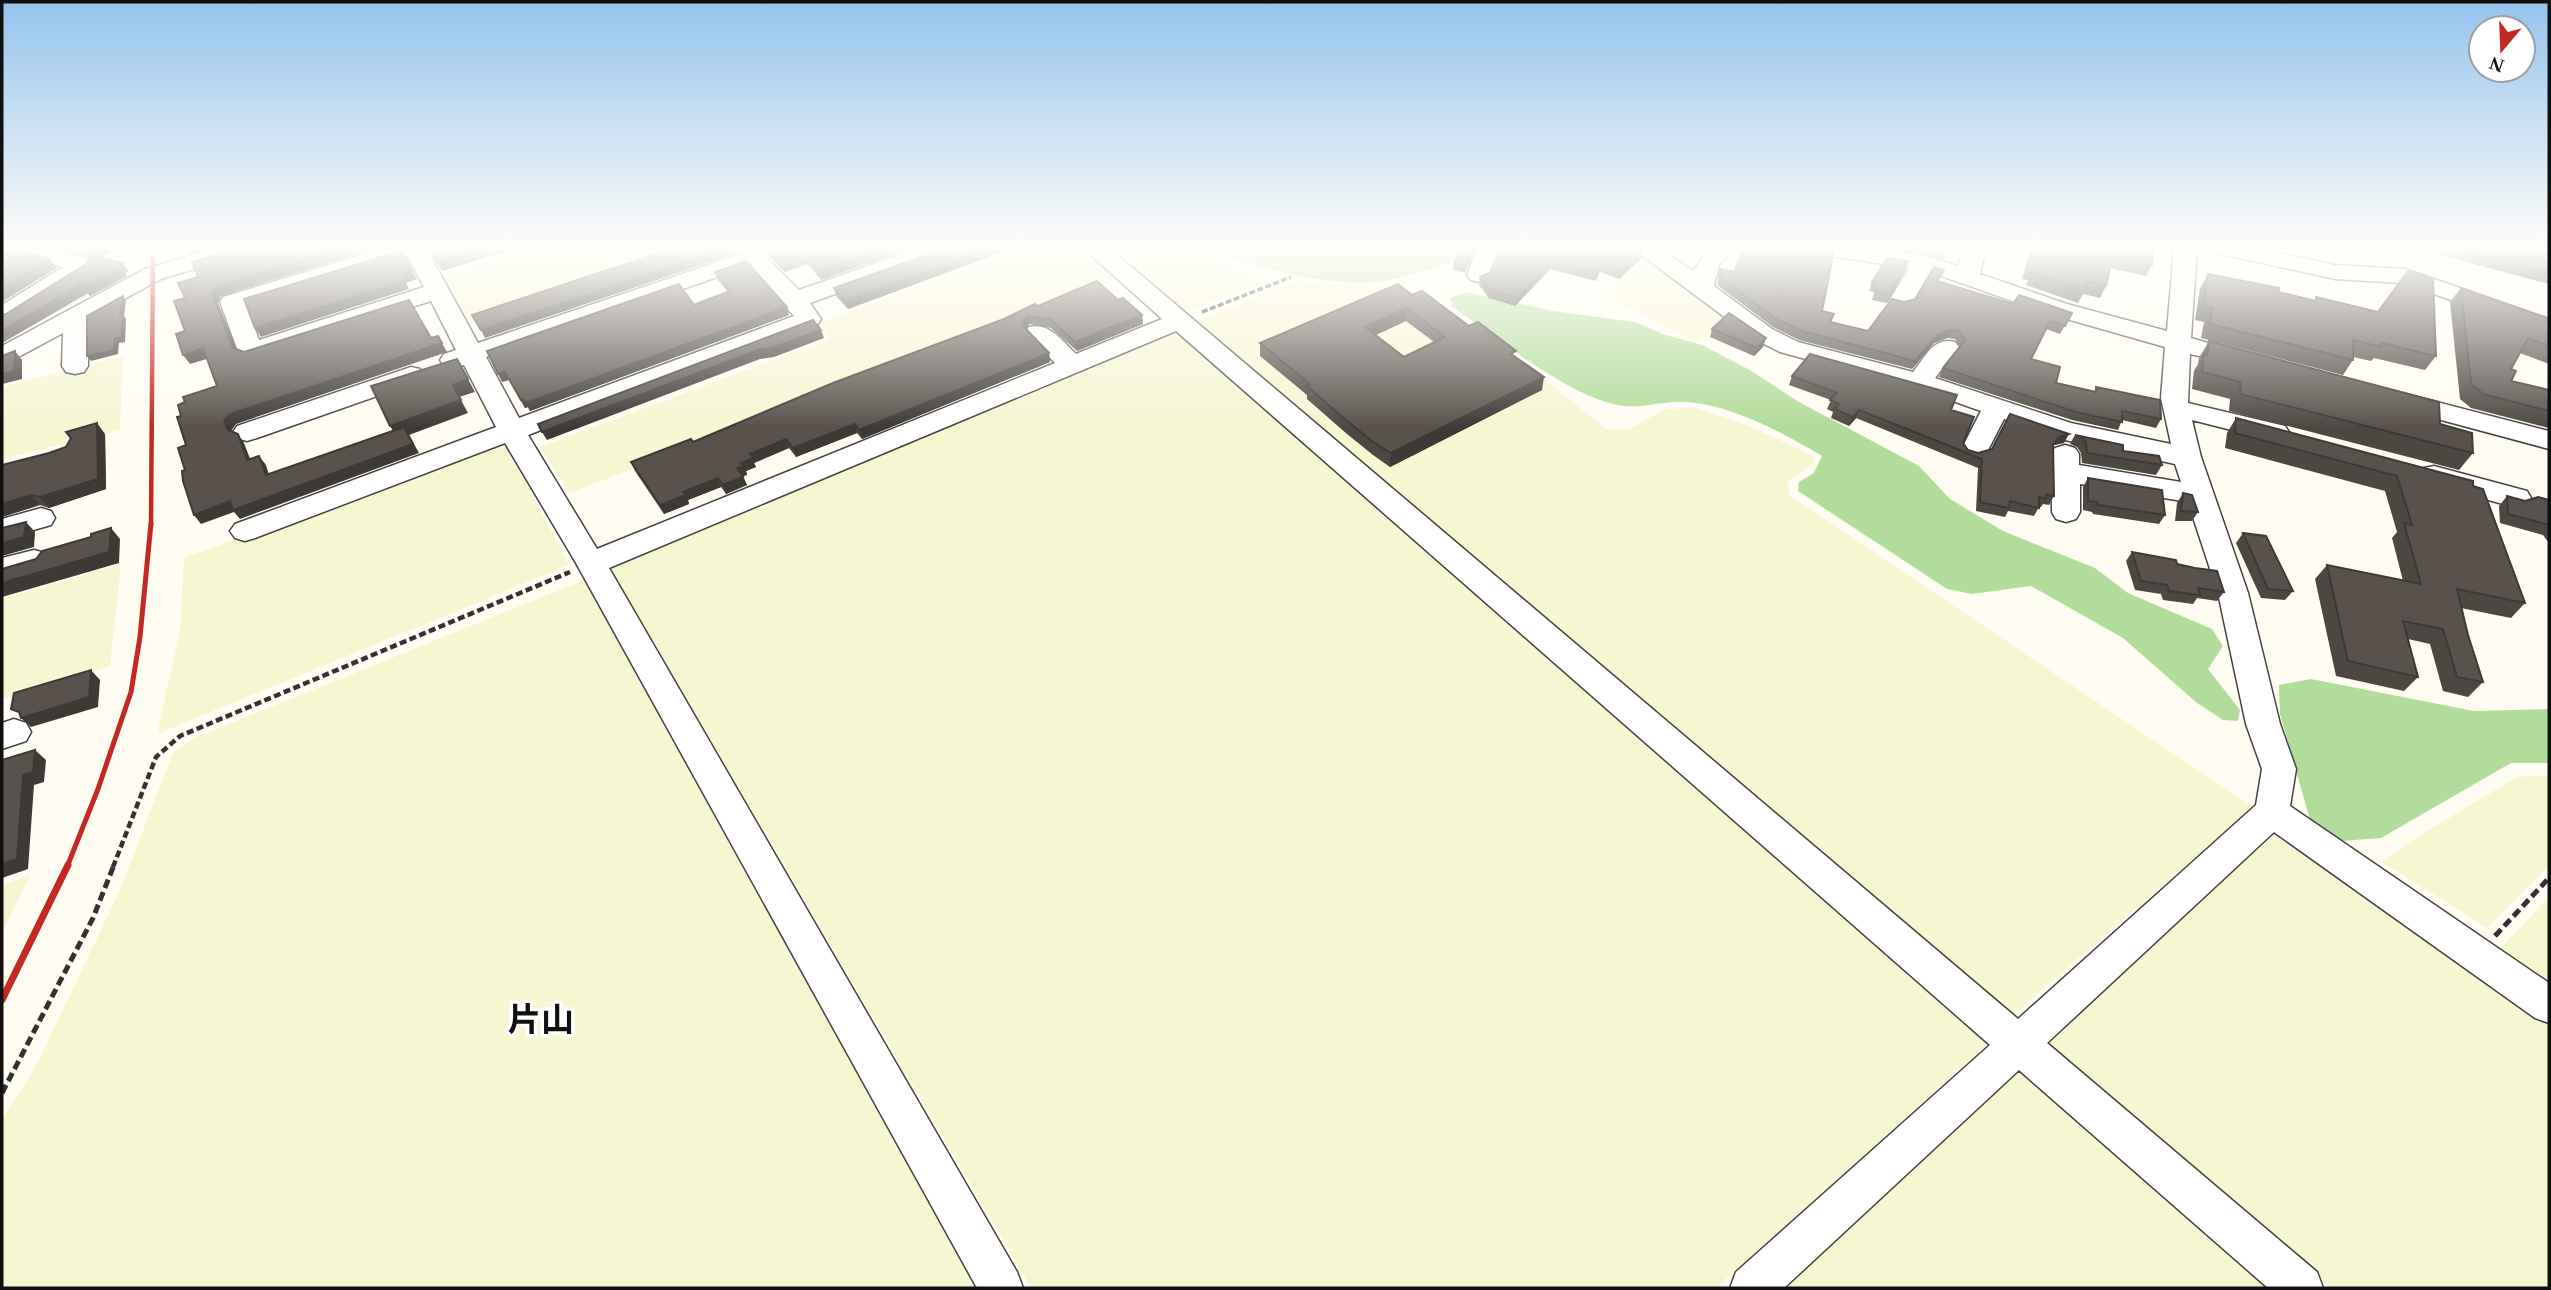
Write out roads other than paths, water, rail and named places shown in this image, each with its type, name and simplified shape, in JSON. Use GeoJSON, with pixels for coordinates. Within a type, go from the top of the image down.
{"type":"FeatureCollection","features":[{"type":"Feature","properties":{"kind":"street"},"geometry":{"type":"LineString","coordinates":[[2,356],[88,308]]}},
{"type":"Feature","properties":{"kind":"street"},"geometry":{"type":"LineString","coordinates":[[234,308],[251,351],[383,308]]}},
{"type":"Feature","properties":{"kind":"street"},"geometry":{"type":"LineString","coordinates":[[446,308],[512,432],[591,563],[1001,1288]]}},
{"type":"Feature","properties":{"kind":"street"},"geometry":{"type":"LineString","coordinates":[[247,432],[604,308]]}},
{"type":"Feature","properties":{"kind":"street"},"geometry":{"type":"LineString","coordinates":[[245,531],[809,318],[801,308]]}},
{"type":"Feature","properties":{"kind":"street"},"geometry":{"type":"LineString","coordinates":[[1168,308],[2301,1288]]}},
{"type":"Feature","properties":{"kind":"street"},"geometry":{"type":"LineString","coordinates":[[1729,308],[1763,334],[1789,347],[1919,381],[2065,431],[2186,457]]}},
{"type":"Feature","properties":{"kind":"street"},"geometry":{"type":"LineString","coordinates":[[2056,308],[2219,354]]}},
{"type":"Feature","properties":{"kind":"street"},"geometry":{"type":"LineString","coordinates":[[1752,1288],[2272,813],[2279,769],[2263,724],[2233,593],[2186,457],[2174,398],[2182,308]]}},
{"type":"Feature","properties":{"kind":"street"},"geometry":{"type":"LineString","coordinates":[[2496,308],[2549,327]]}},
{"type":"Feature","properties":{"kind":"street"},"geometry":{"type":"LineString","coordinates":[[75,366],[76,315]]}},
{"type":"Feature","properties":{"kind":"street"},"geometry":{"type":"LineString","coordinates":[[591,563],[1182,320]]}},
{"type":"Feature","properties":{"kind":"street"},"geometry":{"type":"LineString","coordinates":[[1038,332],[1073,365]]}},
{"type":"Feature","properties":{"kind":"street"},"geometry":{"type":"LineString","coordinates":[[1919,381],[1947,347]]}},
{"type":"Feature","properties":{"kind":"street"},"geometry":{"type":"LineString","coordinates":[[2378,395],[2549,440]]}},
{"type":"Feature","properties":{"kind":"street"},"geometry":{"type":"LineString","coordinates":[[1975,450],[1996,407]]}},
{"type":"Feature","properties":{"kind":"street"},"geometry":{"type":"LineString","coordinates":[[2176,408],[2294,437]]}},
{"type":"Feature","properties":{"kind":"street"},"geometry":{"type":"LineString","coordinates":[[2065,431],[2066,512]]}},
{"type":"Feature","properties":{"kind":"street"},"geometry":{"type":"LineString","coordinates":[[2412,469],[2516,498]]}},
{"type":"Feature","properties":{"kind":"street"},"geometry":{"type":"LineString","coordinates":[[2066,472],[2199,494]]}},
{"type":"Feature","properties":{"kind":"street"},"geometry":{"type":"LineString","coordinates":[[2,529],[41,518]]}},
{"type":"Feature","properties":{"kind":"street"},"geometry":{"type":"LineString","coordinates":[[2,569],[34,560]]}},
{"type":"Feature","properties":{"kind":"street"},"geometry":{"type":"LineString","coordinates":[[2272,813],[2549,1005]]}},
{"type":"Feature","properties":{"kind":"railway"},"geometry":{"type":"LineString","coordinates":[[151,525],[153,308]]}},
{"type":"Feature","properties":{"kind":"railway"},"geometry":{"type":"LineString","coordinates":[[67,867],[98,789],[131,692],[140,637],[151,523]]}},
{"type":"Feature","properties":{"kind":"railway"},"geometry":{"type":"LineString","coordinates":[[2,1000],[68,865]]}},
{"type":"Feature","properties":{"kind":"district","name":"片山"},"geometry":{"type":"Point","coordinates":[541,1019]}}]}
